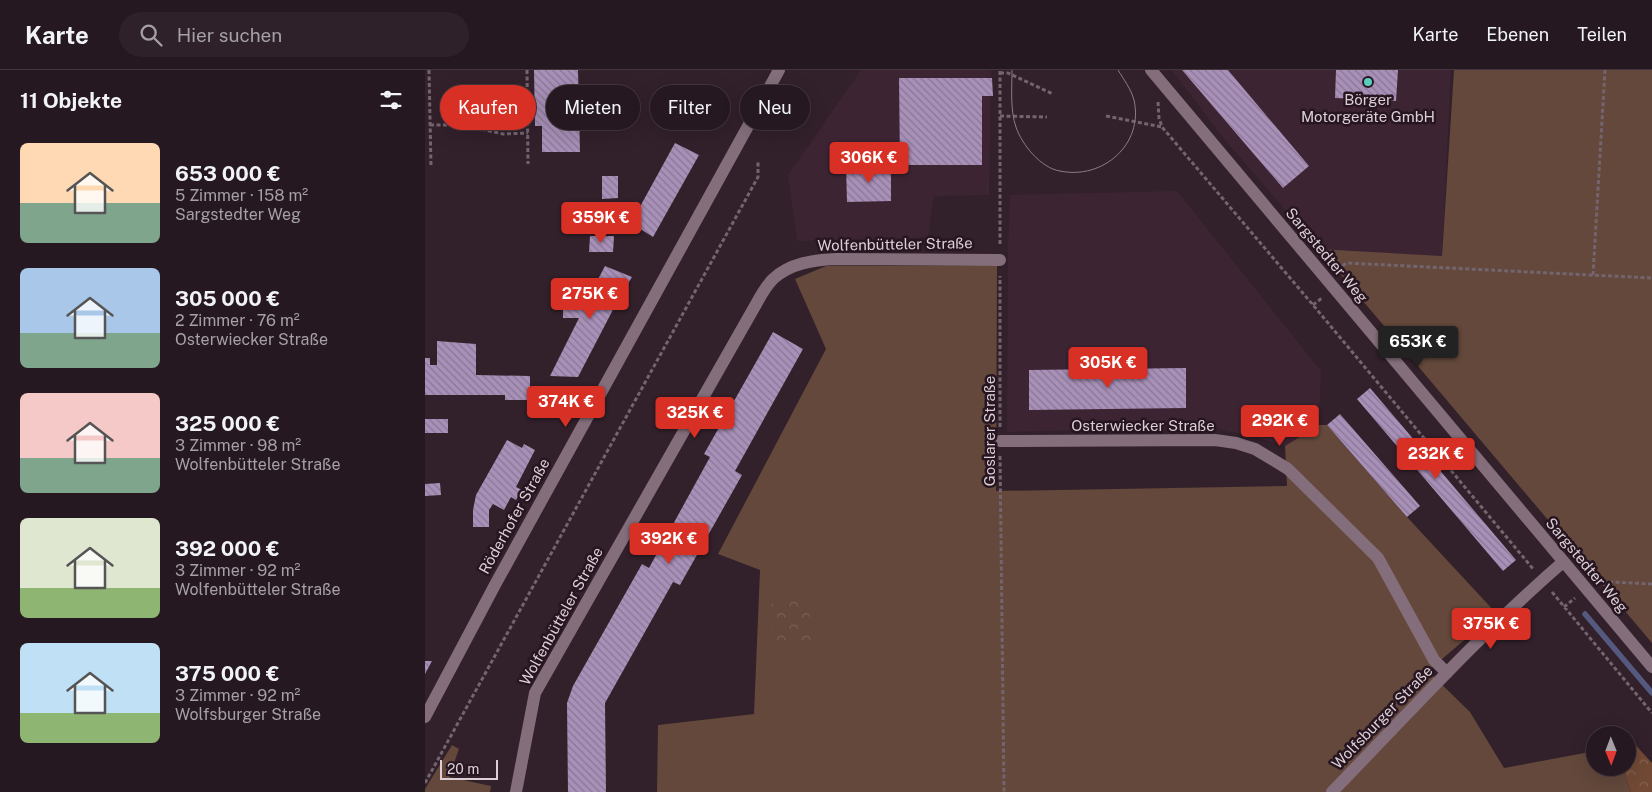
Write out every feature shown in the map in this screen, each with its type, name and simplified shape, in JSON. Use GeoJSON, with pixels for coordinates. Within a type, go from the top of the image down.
{"type":"FeatureCollection","features":[{"type":"Feature","properties":{"kind":"street","name":"Röderhofer Straße"},"geometry":{"type":"LineString","coordinates":[[425,717],[491,591],[779,70]]}},
{"type":"Feature","properties":{"kind":"street","name":"Sargstedter Weg"},"geometry":{"type":"LineString","coordinates":[[1151,70],[1652,667]]}},
{"type":"Feature","properties":{"kind":"street","name":"Wolfenbütteler Straße"},"geometry":{"type":"LineString","coordinates":[[516,792],[535,693],[755,306],[773,279],[787,270],[815,260],[1000,260]]}},
{"type":"Feature","properties":{"kind":"street","name":"Osterwiecker Straße"},"geometry":{"type":"LineString","coordinates":[[1000,441],[1215,440],[1236,443],[1255,449],[1294,475],[1378,558],[1434,660],[1447,674]]}},
{"type":"Feature","properties":{"kind":"street","name":"Wolfsburger Straße"},"geometry":{"type":"LineString","coordinates":[[1332,792],[1447,674],[1563,562]]}},
{"type":"Feature","properties":{"kind":"path"},"geometry":{"type":"LineString","coordinates":[[429,70],[431,166]]}},
{"type":"Feature","properties":{"kind":"path"},"geometry":{"type":"LineString","coordinates":[[527,70],[528,164]]}},
{"type":"Feature","properties":{"kind":"path"},"geometry":{"type":"LineString","coordinates":[[1593,275],[1605,70]]}},
{"type":"Feature","properties":{"kind":"path"},"geometry":{"type":"LineString","coordinates":[[1000,72],[1008,73],[1053,94]]}},
{"type":"Feature","properties":{"kind":"path","name":"Goslarer Straße"},"geometry":{"type":"LineString","coordinates":[[1000,72],[1000,441],[1004,792]]}},
{"type":"Feature","properties":{"kind":"path"},"geometry":{"type":"LineString","coordinates":[[1164,86],[1157,92],[1159,118],[1162,127],[1652,712]]}},
{"type":"Feature","properties":{"kind":"path"},"geometry":{"type":"LineString","coordinates":[[1000,116],[1047,117]]}},
{"type":"Feature","properties":{"kind":"path"},"geometry":{"type":"LineString","coordinates":[[1106,116],[1162,127]]}},
{"type":"Feature","properties":{"kind":"path"},"geometry":{"type":"LineString","coordinates":[[430,125],[463,125],[503,134],[528,133]]}},
{"type":"Feature","properties":{"kind":"path"},"geometry":{"type":"LineString","coordinates":[[425,783],[758,177],[758,162]]}},
{"type":"Feature","properties":{"kind":"path"},"geometry":{"type":"LineString","coordinates":[[1324,277],[1347,263],[1652,278]]}},
{"type":"Feature","properties":{"kind":"shaded area"},"geometry":{"type":"Polygon","coordinates":[[[861,70],[991,70],[989,195],[934,196],[928,237],[797,241],[788,175],[861,70]]]}},
{"type":"Feature","properties":{"kind":"shaded area"},"geometry":{"type":"Polygon","coordinates":[[[1172,70],[1451,70],[1442,256],[1319,249],[1224,139],[1172,70]]]}},
{"type":"Feature","properties":{"kind":"shaded area"},"geometry":{"type":"Polygon","coordinates":[[[1177,191],[1321,371],[1319,425],[1285,446],[1256,437],[1208,427],[1007,432],[1010,195],[1177,191]]]}},
{"type":"Feature","properties":{"kind":"green space"},"geometry":{"type":"Polygon","coordinates":[[[1454,70],[1652,70],[1652,643],[1319,249],[1442,256],[1454,70]]]}},
{"type":"Feature","properties":{"kind":"green space"},"geometry":{"type":"Polygon","coordinates":[[[826,266],[997,266],[996,491],[1287,486],[1285,446],[1319,425],[1327,425],[1407,517],[1496,613],[1428,671],[1470,712],[1504,768],[1586,753],[1586,776],[1625,776],[1631,792],[657,792],[658,725],[754,714],[760,570],[718,554],[826,349],[795,279],[826,266]]]}},
{"type":"Feature","properties":{"kind":"green space"},"geometry":{"type":"Polygon","coordinates":[[[809,600],[811,643],[773,646],[772,604],[809,600]]]}},
{"type":"Feature","properties":{"kind":"green space"},"geometry":{"type":"Polygon","coordinates":[[[452,745],[459,749],[449,777],[491,786],[490,792],[425,792],[452,745]]]}},
{"type":"Feature","properties":{"kind":"green space"},"geometry":{"type":"Polygon","coordinates":[[[1636,746],[1652,763],[1652,792],[1631,792],[1625,776],[1636,776],[1636,746]]]}},
{"type":"Feature","properties":{"kind":"building"},"geometry":{"type":"Polygon","coordinates":[[[534,70],[578,70],[578,85],[546,85],[546,130],[579,130],[580,152],[542,152],[542,126],[536,126],[536,85],[534,85],[534,70]]]}},
{"type":"Feature","properties":{"kind":"building"},"geometry":{"type":"Polygon","coordinates":[[[1182,70],[1228,70],[1309,166],[1283,188],[1182,70]]]}},
{"type":"Feature","properties":{"kind":"building"},"geometry":{"type":"Polygon","coordinates":[[[1336,70],[1398,70],[1396,101],[1378,100],[1378,107],[1356,106],[1357,99],[1335,98],[1336,70]]]}},
{"type":"Feature","properties":{"kind":"building"},"geometry":{"type":"Polygon","coordinates":[[[899,78],[992,78],[993,96],[982,96],[982,165],[900,165],[899,78]]]}},
{"type":"Feature","properties":{"kind":"building"},"geometry":{"type":"Polygon","coordinates":[[[675,143],[699,155],[653,237],[631,223],[675,143]]]}},
{"type":"Feature","properties":{"kind":"building"},"geometry":{"type":"Polygon","coordinates":[[[846,166],[891,166],[891,201],[847,202],[846,166]]]}},
{"type":"Feature","properties":{"kind":"building"},"geometry":{"type":"Polygon","coordinates":[[[602,176],[618,176],[618,198],[602,199],[602,176]]]}},
{"type":"Feature","properties":{"kind":"building"},"geometry":{"type":"Polygon","coordinates":[[[590,236],[614,236],[613,252],[589,252],[590,236]]]}},
{"type":"Feature","properties":{"kind":"building"},"geometry":{"type":"Polygon","coordinates":[[[605,266],[632,277],[578,377],[550,376],[579,318],[563,318],[563,310],[572,310],[573,286],[578,286],[587,291],[589,288],[593,289],[605,266]]]}},
{"type":"Feature","properties":{"kind":"building"},"geometry":{"type":"Polygon","coordinates":[[[773,332],[803,349],[735,471],[742,475],[680,585],[673,582],[605,703],[606,792],[568,792],[567,703],[573,686],[642,564],[649,568],[710,457],[704,454],[773,332]]]}},
{"type":"Feature","properties":{"kind":"building"},"geometry":{"type":"Polygon","coordinates":[[[437,341],[476,344],[476,375],[530,376],[530,400],[505,400],[505,395],[425,395],[425,358],[430,358],[430,365],[437,365],[437,341]]]}},
{"type":"Feature","properties":{"kind":"building"},"geometry":{"type":"Polygon","coordinates":[[[1186,368],[1186,408],[1029,410],[1029,370],[1186,368]]]}},
{"type":"Feature","properties":{"kind":"building"},"geometry":{"type":"Polygon","coordinates":[[[1370,388],[1516,560],[1503,571],[1357,399],[1370,388]]]}},
{"type":"Feature","properties":{"kind":"building"},"geometry":{"type":"Polygon","coordinates":[[[1340,414],[1420,506],[1407,517],[1327,425],[1340,414]]]}},
{"type":"Feature","properties":{"kind":"building"},"geometry":{"type":"Polygon","coordinates":[[[425,419],[448,419],[448,433],[425,433],[425,419]]]}},
{"type":"Feature","properties":{"kind":"building"},"geometry":{"type":"Polygon","coordinates":[[[507,440],[522,448],[524,444],[535,450],[516,487],[522,490],[516,500],[511,497],[504,510],[493,504],[489,510],[489,527],[473,527],[473,510],[476,495],[507,440]]]}},
{"type":"Feature","properties":{"kind":"building"},"geometry":{"type":"Polygon","coordinates":[[[440,483],[441,495],[425,496],[425,484],[440,483]]]}},
{"type":"Feature","properties":{"kind":"building"},"geometry":{"type":"Polygon","coordinates":[[[425,661],[432,661],[425,674],[425,661]]]}},
{"type":"Feature","properties":{"kind":"waterway"},"geometry":{"type":"LineString","coordinates":[[1585,614],[1652,693]]}},
{"type":"Feature","properties":{"kind":"tram line"},"geometry":{"type":"LineString","coordinates":[[1012,70],[1013,113],[1016,127],[1023,141],[1039,161],[1053,169],[1076,172],[1091,170],[1105,164],[1117,155],[1133,131],[1135,116],[1134,100],[1118,70]]}},
{"type":"Feature","properties":{"kind":"place","name":"Börger Motorgeräte GmbH"},"geometry":{"type":"Point","coordinates":[1368,82]}}]}
